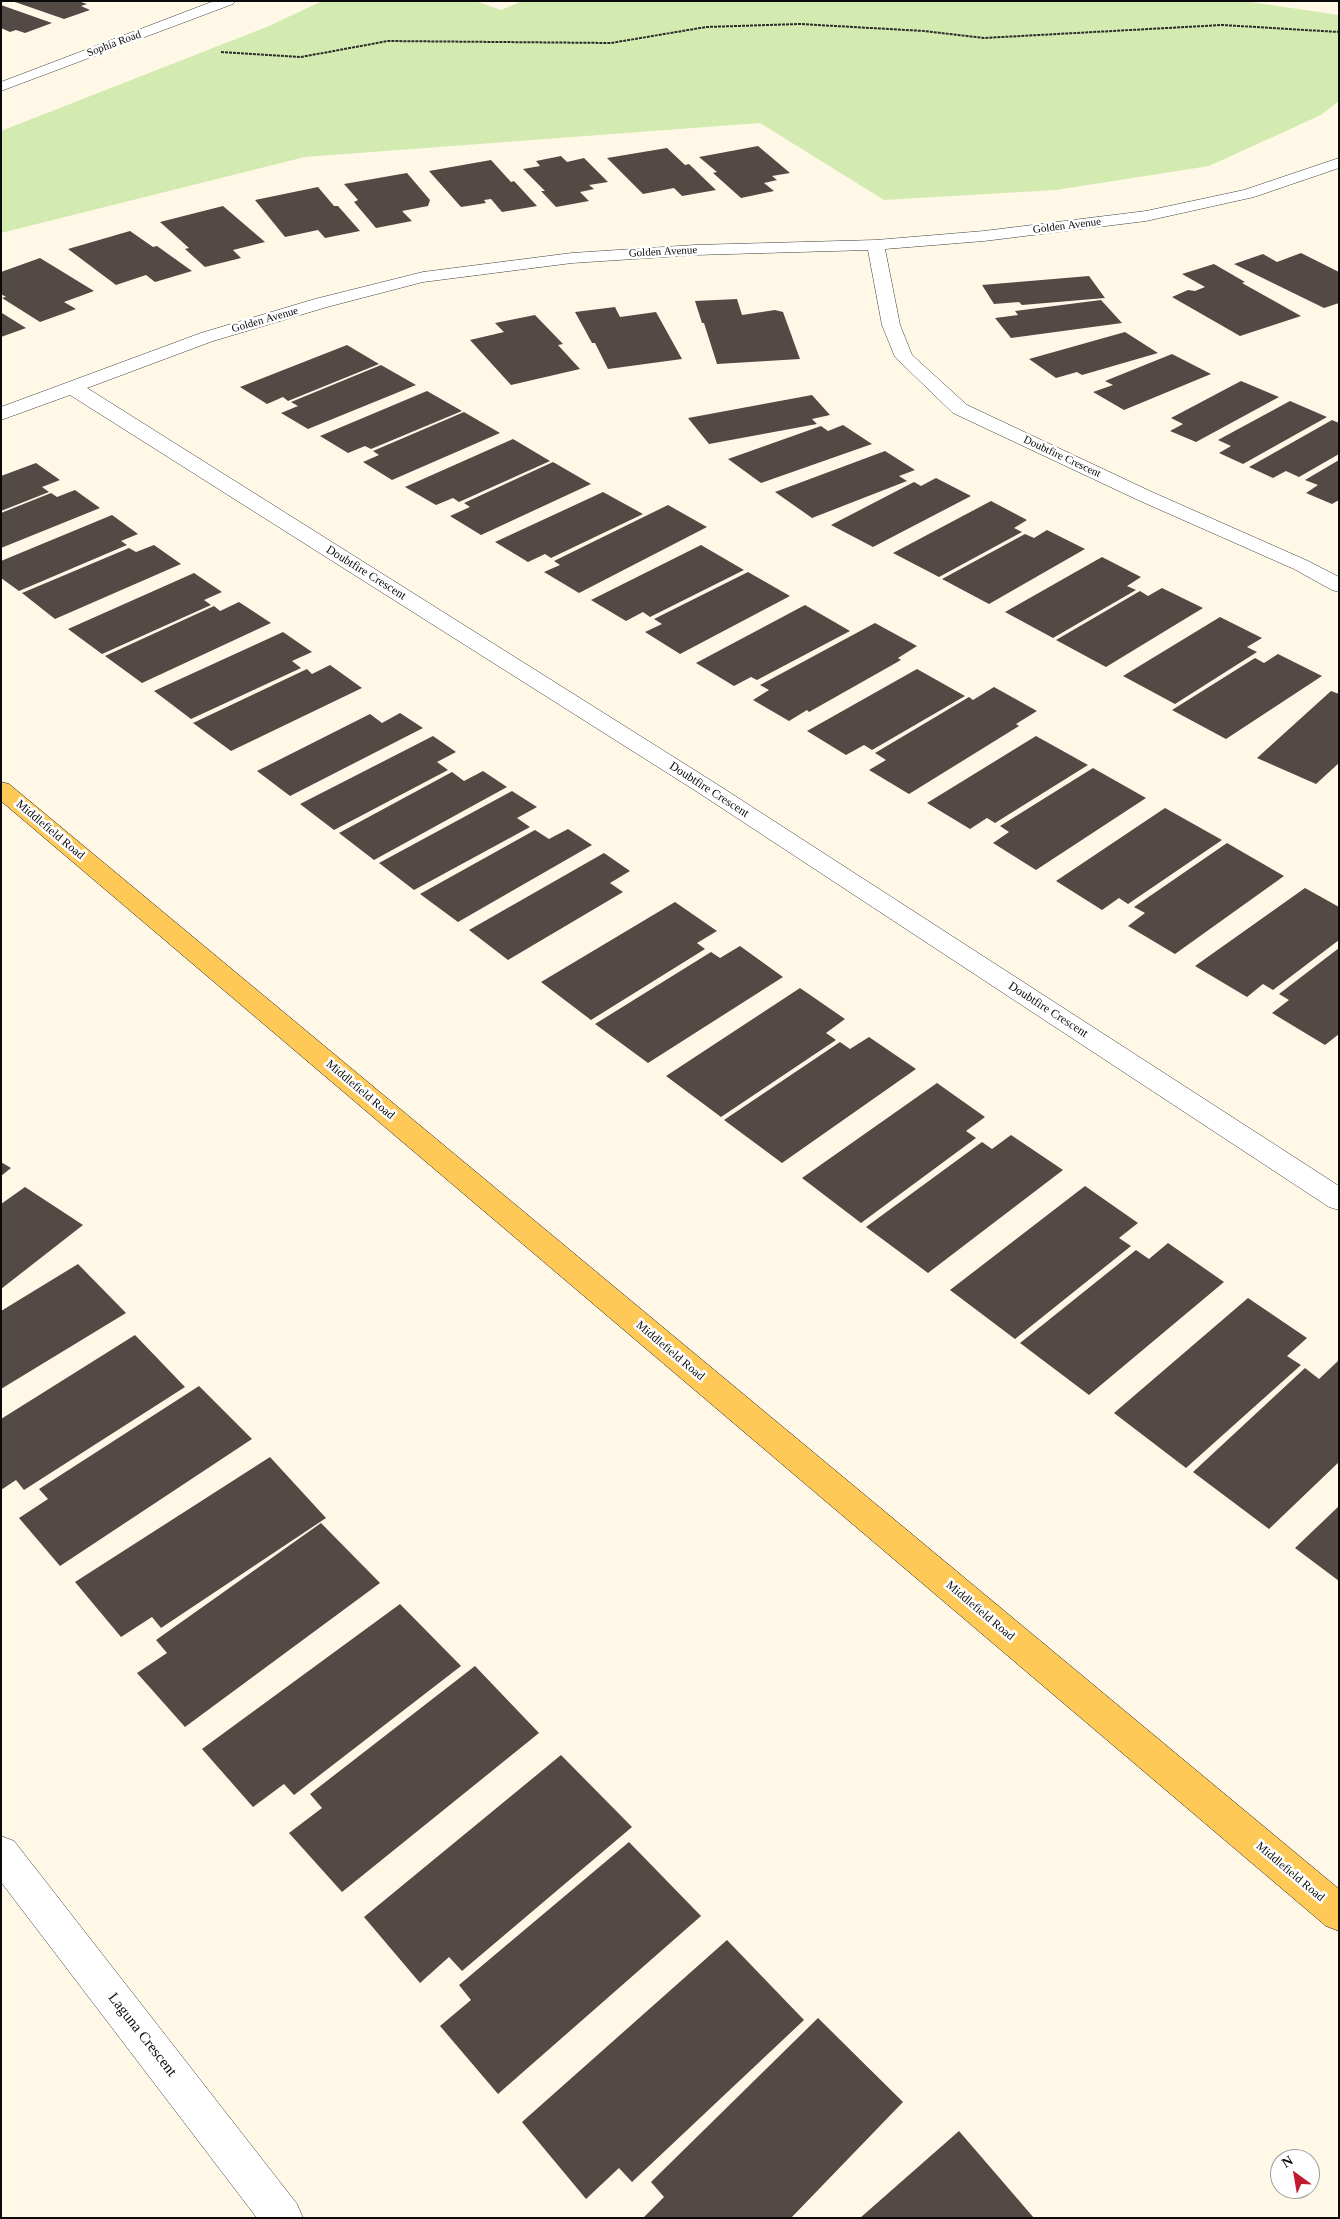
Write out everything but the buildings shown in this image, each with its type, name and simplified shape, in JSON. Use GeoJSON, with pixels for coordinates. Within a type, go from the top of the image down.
{"type":"FeatureCollection","features":[{"type":"Feature","properties":{"kind":"main road","name":"Middlefield Road"},"geometry":{"type":"LineString","coordinates":[[1,789],[1339,1912]]}},
{"type":"Feature","properties":{"kind":"street","name":"Sophia Road"},"geometry":{"type":"LineString","coordinates":[[1,86],[228,1]]}},
{"type":"Feature","properties":{"kind":"street","name":"Golden Avenue"},"geometry":{"type":"LineString","coordinates":[[1,414],[207,337],[423,277],[572,258],[694,250],[876,245],[984,236],[1146,216],[1248,194],[1339,163]]}},
{"type":"Feature","properties":{"kind":"street","name":"Doubtfire Crescent"},"geometry":{"type":"LineString","coordinates":[[876,245],[891,325],[904,357],[960,409],[1145,496],[1302,565],[1339,586]]}},
{"type":"Feature","properties":{"kind":"street","name":"Doubtfire Crescent"},"geometry":{"type":"LineString","coordinates":[[73,388],[698,783],[1339,1200]]}},
{"type":"Feature","properties":{"kind":"street","name":"Laguna Crescent"},"geometry":{"type":"LineString","coordinates":[[1,1853],[283,2218]]}},
{"type":"Feature","properties":{"kind":"path"},"geometry":{"type":"LineString","coordinates":[[214,52],[301,57],[388,41],[611,43],[706,27],[800,24],[924,31],[984,38],[1222,25],[1314,29],[1339,32]]}},
{"type":"Feature","properties":{"kind":"green space"},"geometry":{"type":"Polygon","coordinates":[[[322,1],[476,1],[501,10],[522,1],[1244,1],[1339,15],[1339,101],[1321,115],[1209,166],[1056,190],[884,200],[760,123],[305,157],[1,233],[1,131],[269,26],[322,1]]]}}]}
